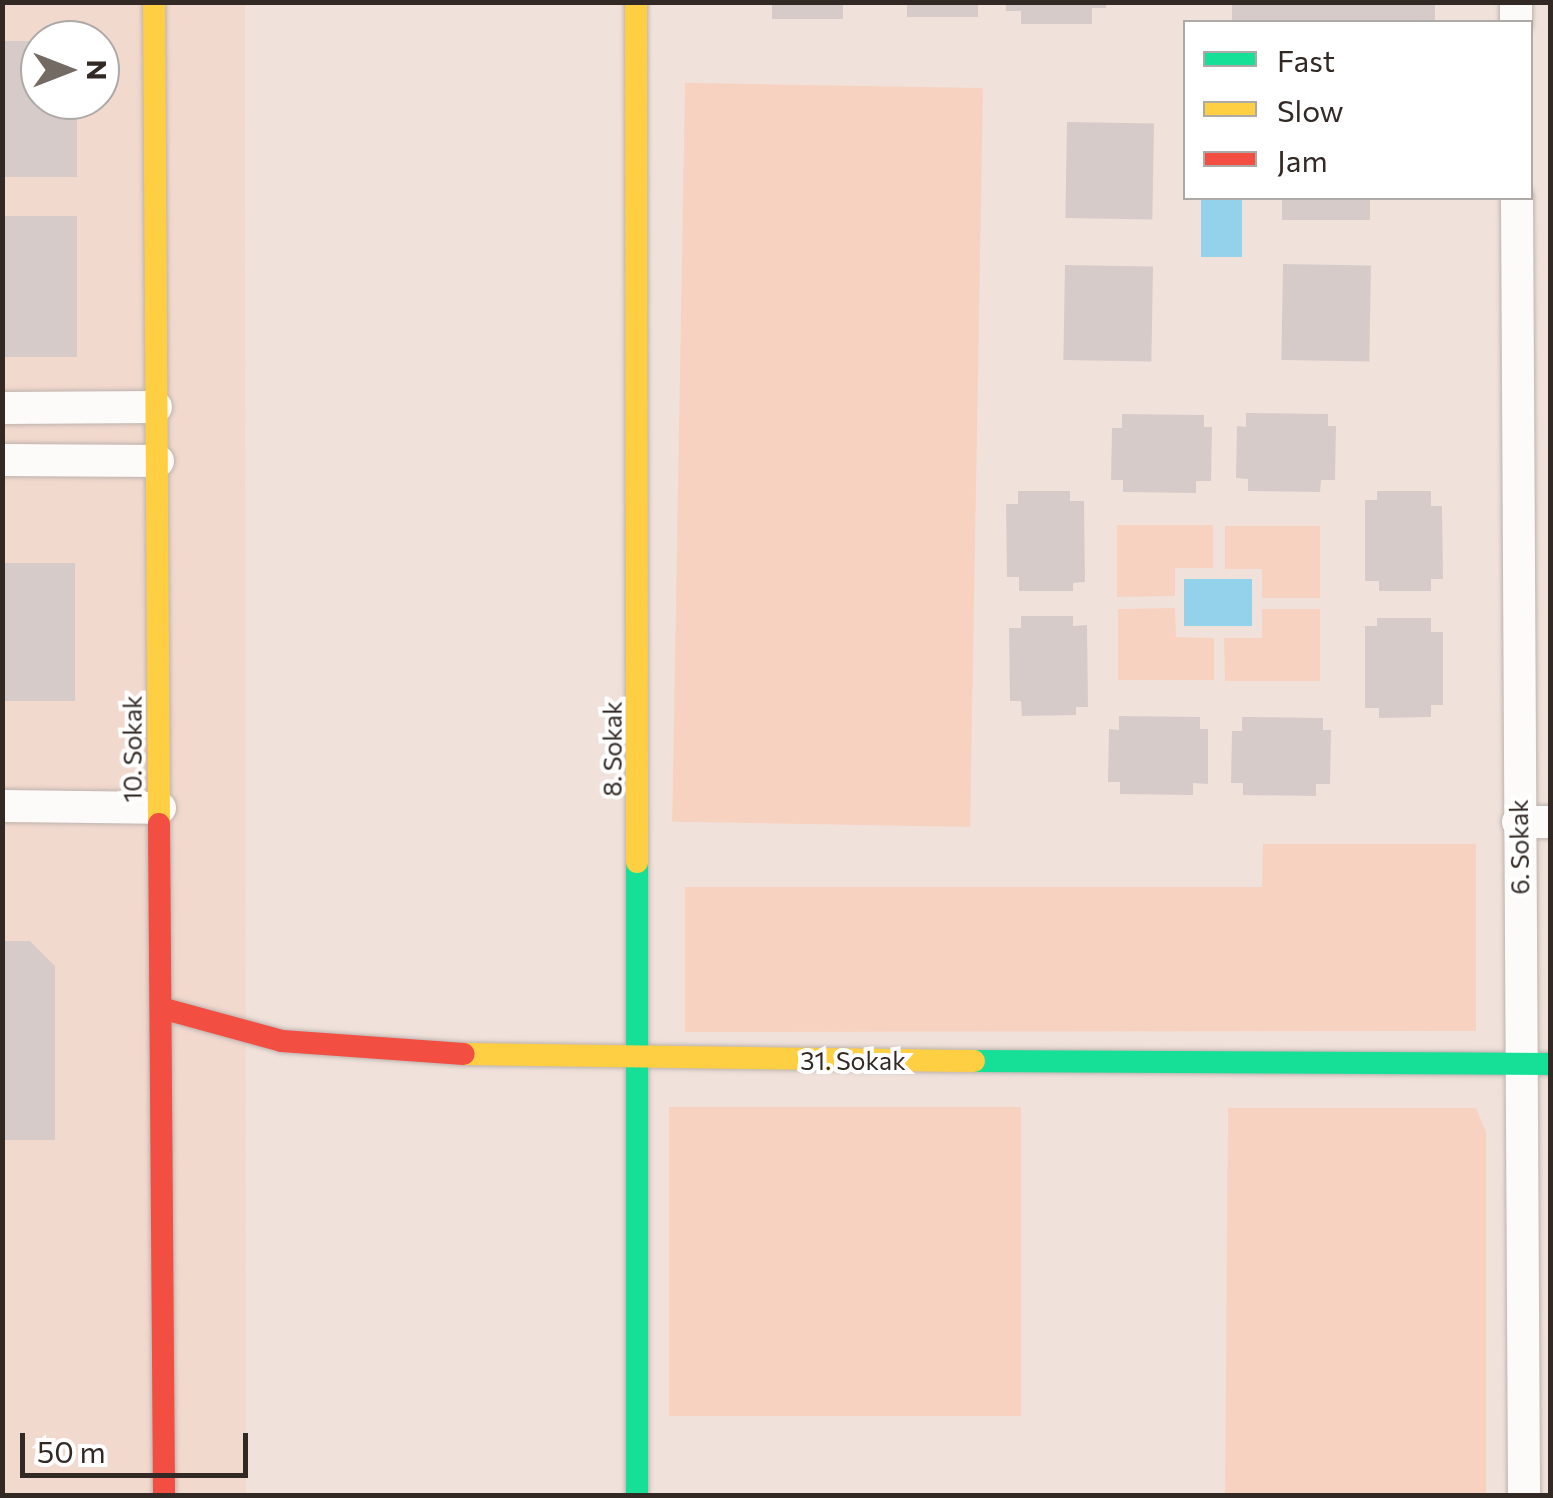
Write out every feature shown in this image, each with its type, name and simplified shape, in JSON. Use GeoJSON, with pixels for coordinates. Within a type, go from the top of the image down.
{"type":"FeatureCollection","features":[{"type":"Feature","properties":{"kind":"street","name":"10. Sokak"},"geometry":{"type":"LineString","coordinates":[[154,2],[164,1496]]}},
{"type":"Feature","properties":{"kind":"street","name":"8. Sokak"},"geometry":{"type":"LineString","coordinates":[[636,2],[638,1496]]}},
{"type":"Feature","properties":{"kind":"street","name":"6. Sokak"},"geometry":{"type":"LineString","coordinates":[[1517,200],[1518,822],[1537,1064],[1524,1496]]}},
{"type":"Feature","properties":{"kind":"street"},"geometry":{"type":"LineString","coordinates":[[2,408],[156,407]]}},
{"type":"Feature","properties":{"kind":"street"},"geometry":{"type":"LineString","coordinates":[[2,460],[158,462]]}},
{"type":"Feature","properties":{"kind":"street"},"geometry":{"type":"LineString","coordinates":[[2,806],[160,808]]}},
{"type":"Feature","properties":{"kind":"street"},"geometry":{"type":"LineString","coordinates":[[1518,822],[1550,822]]}},
{"type":"Feature","properties":{"kind":"street","name":"31. Sokak"},"geometry":{"type":"LineString","coordinates":[[161,1008],[282,1041],[640,1060],[1537,1064]]}},
{"type":"Feature","properties":{"kind":"shaded area"},"geometry":{"type":"Polygon","coordinates":[[[3,3],[245,3],[246,1495],[3,1496],[3,3]]]}},
{"type":"Feature","properties":{"kind":"shaded area"},"geometry":{"type":"Polygon","coordinates":[[[685,83],[983,88],[970,827],[672,822],[685,83]]]}},
{"type":"Feature","properties":{"kind":"shaded area"},"geometry":{"type":"Polygon","coordinates":[[[1117,525],[1213,525],[1213,568],[1175,568],[1175,596],[1117,597],[1117,525]]]}},
{"type":"Feature","properties":{"kind":"shaded area"},"geometry":{"type":"Polygon","coordinates":[[[1225,526],[1320,526],[1320,598],[1262,598],[1262,569],[1225,569],[1225,526]]]}},
{"type":"Feature","properties":{"kind":"shaded area"},"geometry":{"type":"Polygon","coordinates":[[[1175,608],[1176,637],[1214,638],[1214,680],[1118,680],[1118,609],[1175,608]]]}},
{"type":"Feature","properties":{"kind":"shaded area"},"geometry":{"type":"Polygon","coordinates":[[[1262,609],[1320,609],[1320,681],[1225,681],[1224,638],[1262,638],[1262,609]]]}},
{"type":"Feature","properties":{"kind":"shaded area"},"geometry":{"type":"Polygon","coordinates":[[[1263,844],[1476,844],[1476,1031],[685,1032],[685,887],[1262,887],[1263,844]]]}},
{"type":"Feature","properties":{"kind":"shaded area"},"geometry":{"type":"Polygon","coordinates":[[[669,1107],[1021,1107],[1021,1416],[669,1416],[669,1107]]]}},
{"type":"Feature","properties":{"kind":"shaded area"},"geometry":{"type":"Polygon","coordinates":[[[1228,1108],[1476,1108],[1486,1132],[1486,1495],[1225,1495],[1228,1108]]]}},
{"type":"Feature","properties":{"kind":"water"},"geometry":{"type":"Polygon","coordinates":[[[1201,200],[1242,200],[1242,257],[1201,257],[1201,200]]]}},
{"type":"Feature","properties":{"kind":"water"},"geometry":{"type":"Polygon","coordinates":[[[1184,579],[1252,579],[1252,626],[1184,626],[1184,579]]]}},
{"type":"Feature","properties":{"kind":"building"},"geometry":{"type":"Polygon","coordinates":[[[772,2],[843,2],[843,19],[772,19],[772,2]]]}},
{"type":"Feature","properties":{"kind":"building"},"geometry":{"type":"Polygon","coordinates":[[[907,2],[978,2],[978,17],[907,17],[907,2]]]}},
{"type":"Feature","properties":{"kind":"building"},"geometry":{"type":"Polygon","coordinates":[[[1006,2],[1106,2],[1106,8],[1092,8],[1092,24],[1021,24],[1021,11],[1006,11],[1006,2]]]}},
{"type":"Feature","properties":{"kind":"building"},"geometry":{"type":"Polygon","coordinates":[[[1232,2],[1435,2],[1435,20],[1232,20],[1232,2]]]}},
{"type":"Feature","properties":{"kind":"building"},"geometry":{"type":"Polygon","coordinates":[[[2,41],[20,41],[20,120],[77,120],[77,177],[2,177],[2,41]]]}},
{"type":"Feature","properties":{"kind":"building"},"geometry":{"type":"Polygon","coordinates":[[[1067,122],[1154,124],[1152,220],[1065,218],[1067,122]]]}},
{"type":"Feature","properties":{"kind":"building"},"geometry":{"type":"Polygon","coordinates":[[[1282,200],[1370,200],[1370,220],[1282,220],[1282,200]]]}},
{"type":"Feature","properties":{"kind":"building"},"geometry":{"type":"Polygon","coordinates":[[[2,216],[77,216],[77,357],[2,357],[2,216]]]}},
{"type":"Feature","properties":{"kind":"building"},"geometry":{"type":"Polygon","coordinates":[[[1283,264],[1371,266],[1369,362],[1281,360],[1283,264]]]}},
{"type":"Feature","properties":{"kind":"building"},"geometry":{"type":"Polygon","coordinates":[[[1065,265],[1153,267],[1151,362],[1063,360],[1065,265]]]}},
{"type":"Feature","properties":{"kind":"building"},"geometry":{"type":"Polygon","coordinates":[[[1246,413],[1328,414],[1328,426],[1336,426],[1335,480],[1321,480],[1320,492],[1248,491],[1248,479],[1236,478],[1237,426],[1246,427],[1246,413]]]}},
{"type":"Feature","properties":{"kind":"building"},"geometry":{"type":"Polygon","coordinates":[[[1122,414],[1204,415],[1204,427],[1212,427],[1211,481],[1196,481],[1196,493],[1123,492],[1123,480],[1111,480],[1112,428],[1122,428],[1122,414]]]}},
{"type":"Feature","properties":{"kind":"building"},"geometry":{"type":"Polygon","coordinates":[[[1018,491],[1070,491],[1070,501],[1084,501],[1085,582],[1073,583],[1073,591],[1019,591],[1019,577],[1007,577],[1006,504],[1018,504],[1018,491]]]}},
{"type":"Feature","properties":{"kind":"building"},"geometry":{"type":"Polygon","coordinates":[[[1377,491],[1431,491],[1431,506],[1442,506],[1443,579],[1431,579],[1431,591],[1379,591],[1379,581],[1365,581],[1365,500],[1377,500],[1377,491]]]}},
{"type":"Feature","properties":{"kind":"building"},"geometry":{"type":"Polygon","coordinates":[[[2,563],[75,563],[75,701],[2,701],[2,563]]]}},
{"type":"Feature","properties":{"kind":"building"},"geometry":{"type":"Polygon","coordinates":[[[1021,616],[1073,616],[1073,626],[1087,625],[1088,707],[1076,707],[1076,715],[1022,716],[1021,701],[1010,701],[1009,628],[1021,628],[1021,616]]]}},
{"type":"Feature","properties":{"kind":"building"},"geometry":{"type":"Polygon","coordinates":[[[1377,618],[1431,618],[1431,632],[1443,632],[1443,705],[1431,705],[1431,717],[1379,718],[1379,708],[1365,708],[1365,626],[1377,626],[1377,618]]]}},
{"type":"Feature","properties":{"kind":"building"},"geometry":{"type":"Polygon","coordinates":[[[1119,716],[1200,717],[1200,729],[1208,729],[1208,784],[1193,783],[1193,795],[1120,794],[1120,782],[1108,782],[1109,729],[1119,730],[1119,716]]]}},
{"type":"Feature","properties":{"kind":"building"},"geometry":{"type":"Polygon","coordinates":[[[1242,717],[1323,718],[1323,730],[1331,730],[1330,784],[1316,784],[1316,796],[1243,795],[1243,783],[1231,783],[1232,731],[1242,731],[1242,717]]]}},
{"type":"Feature","properties":{"kind":"building"},"geometry":{"type":"Polygon","coordinates":[[[2,941],[30,941],[55,966],[55,1140],[2,1140],[2,941]]]}},
{"type":"Feature","properties":{"kind":"traffic: fast"},"geometry":{"type":"LineString","coordinates":[[637,862],[637,1496]]}},
{"type":"Feature","properties":{"kind":"traffic: fast"},"geometry":{"type":"LineString","coordinates":[[974,1061],[1550,1064]]}},
{"type":"Feature","properties":{"kind":"traffic: slow"},"geometry":{"type":"LineString","coordinates":[[154,2],[159,824]]}},
{"type":"Feature","properties":{"kind":"traffic: slow"},"geometry":{"type":"LineString","coordinates":[[636,2],[637,862]]}},
{"type":"Feature","properties":{"kind":"traffic: slow"},"geometry":{"type":"LineString","coordinates":[[464,1054],[974,1061]]}},
{"type":"Feature","properties":{"kind":"traffic: jam"},"geometry":{"type":"LineString","coordinates":[[159,824],[164,1496]]}},
{"type":"Feature","properties":{"kind":"traffic: jam"},"geometry":{"type":"LineString","coordinates":[[161,1008],[282,1041],[464,1054]]}}]}
